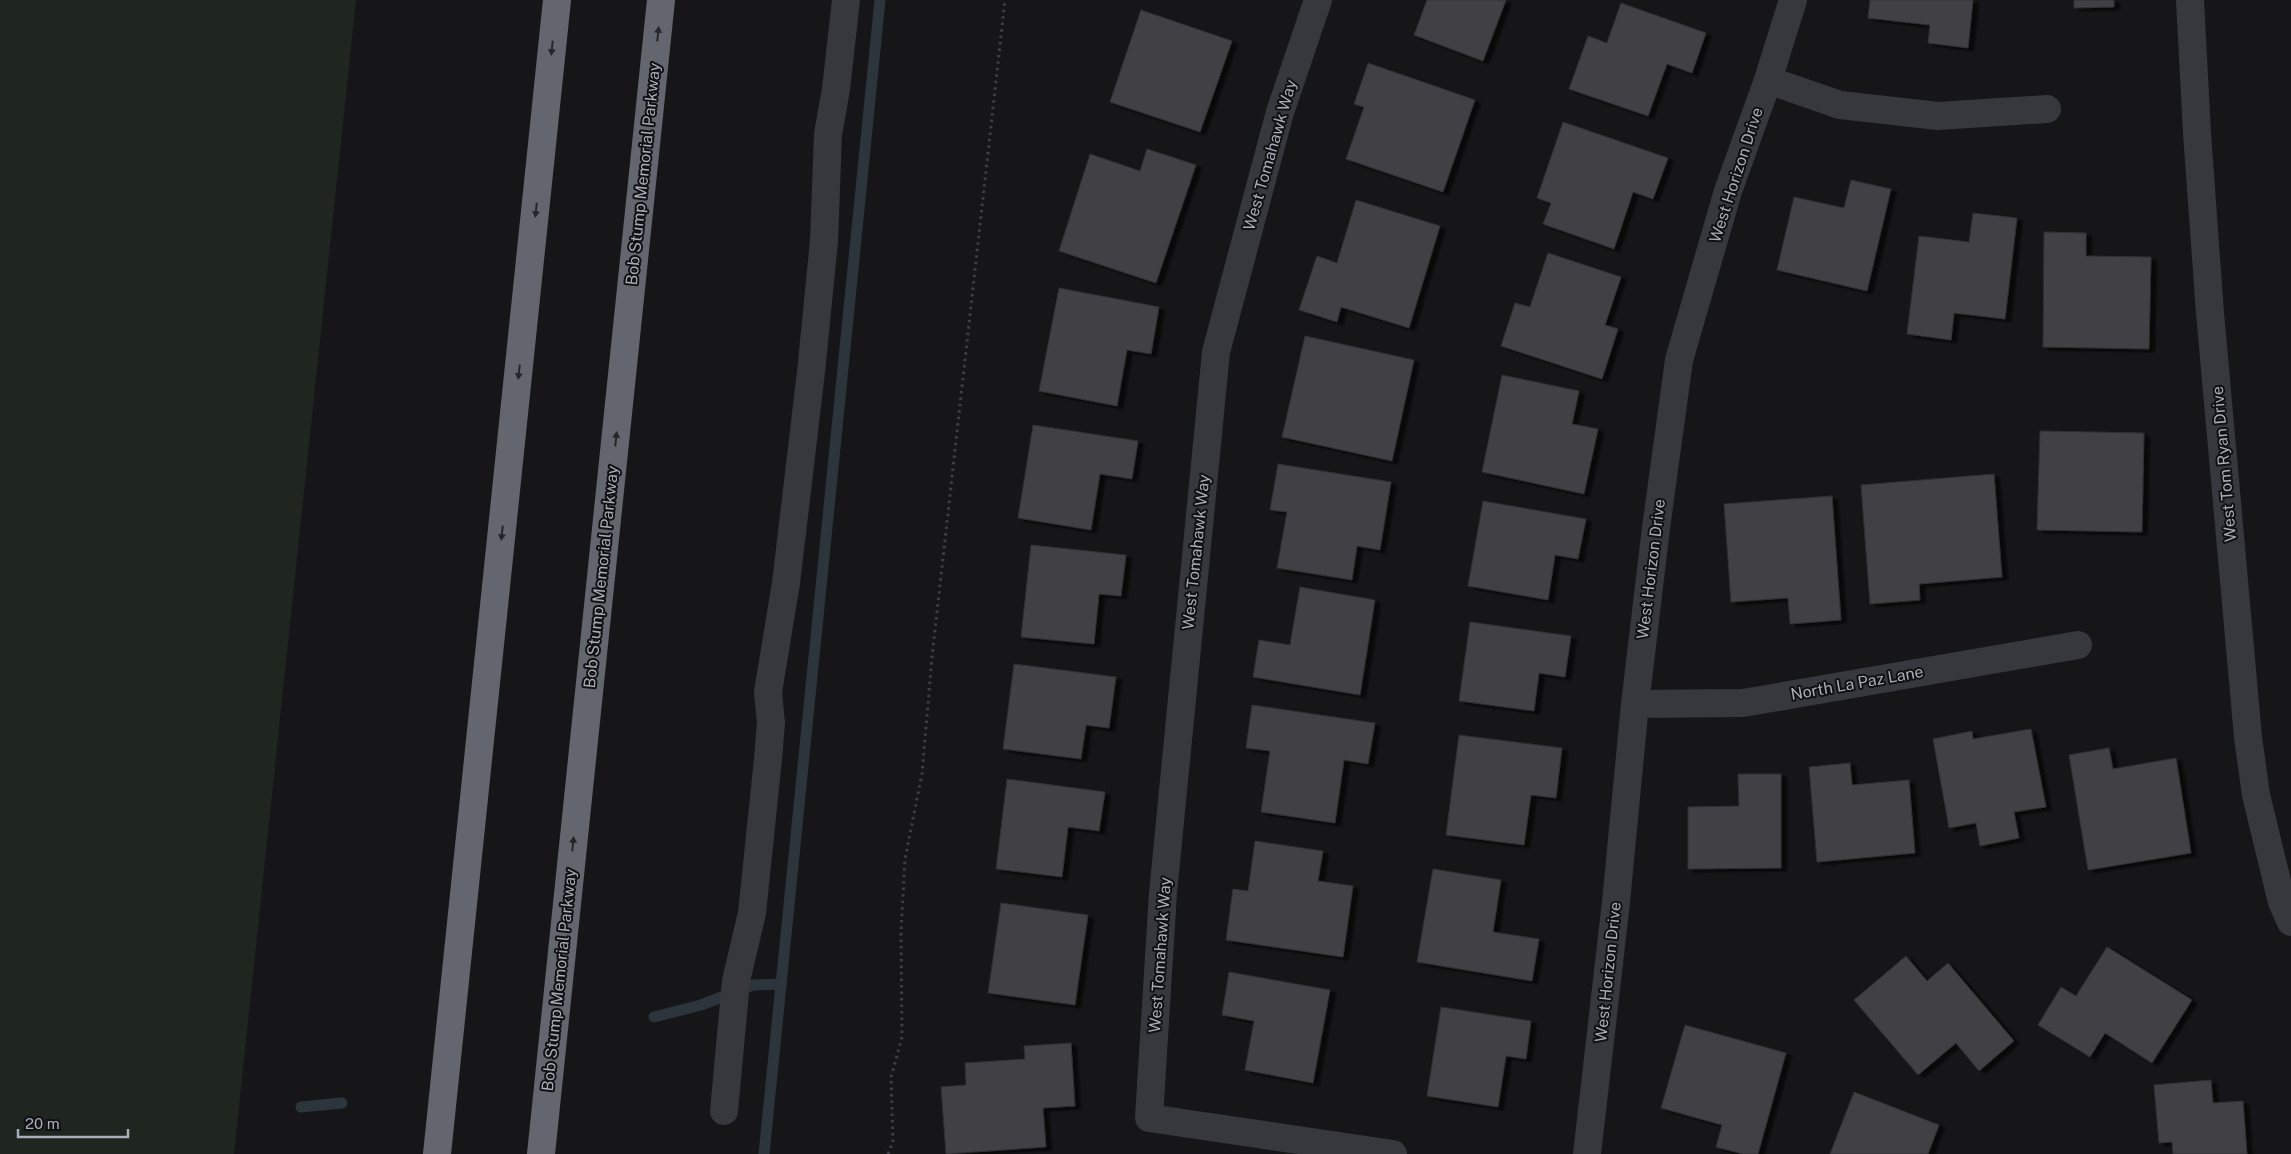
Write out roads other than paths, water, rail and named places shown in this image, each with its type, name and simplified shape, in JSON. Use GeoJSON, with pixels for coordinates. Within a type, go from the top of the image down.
{"type":"FeatureCollection","features":[{"type":"Feature","properties":{"kind":"highway"},"geometry":{"type":"LineString","coordinates":[[437,1154],[557,0]]}},
{"type":"Feature","properties":{"kind":"highway","name":"Bob Stump Memorial Parkway"},"geometry":{"type":"LineString","coordinates":[[540,1154],[661,0]]}},
{"type":"Feature","properties":{"kind":"street"},"geometry":{"type":"LineString","coordinates":[[724,1111],[736,981],[752,913],[771,723],[768,692],[786,583],[811,372],[824,241],[826,154],[846,0]]}},
{"type":"Feature","properties":{"kind":"street","name":"West Tomahawk Way"},"geometry":{"type":"LineString","coordinates":[[1318,0],[1280,112],[1216,352],[1163,893],[1149,1118],[1393,1154]]}},
{"type":"Feature","properties":{"kind":"street","name":"West Horizon Drive"},"geometry":{"type":"LineString","coordinates":[[1587,1154],[1616,902],[1635,704],[1679,360],[1728,191],[1768,80],[1793,0]]}},
{"type":"Feature","properties":{"kind":"street","name":"West Tom Ryan Drive"},"geometry":{"type":"LineString","coordinates":[[2190,0],[2209,304],[2248,737],[2256,795],[2282,902],[2291,922]]}},
{"type":"Feature","properties":{"kind":"street"},"geometry":{"type":"LineString","coordinates":[[1768,80],[1840,105],[1938,116],[2047,109]]}},
{"type":"Feature","properties":{"kind":"street","name":"North La Paz Lane"},"geometry":{"type":"LineString","coordinates":[[1635,704],[1743,703],[2078,645]]}},
{"type":"Feature","properties":{"kind":"waterway"},"geometry":{"type":"LineString","coordinates":[[764,1154],[880,0]]}},
{"type":"Feature","properties":{"kind":"waterway"},"geometry":{"type":"LineString","coordinates":[[654,1017],[701,1005],[753,985],[781,984]]}},
{"type":"Feature","properties":{"kind":"waterway"},"geometry":{"type":"LineString","coordinates":[[301,1107],[342,1103]]}}]}
